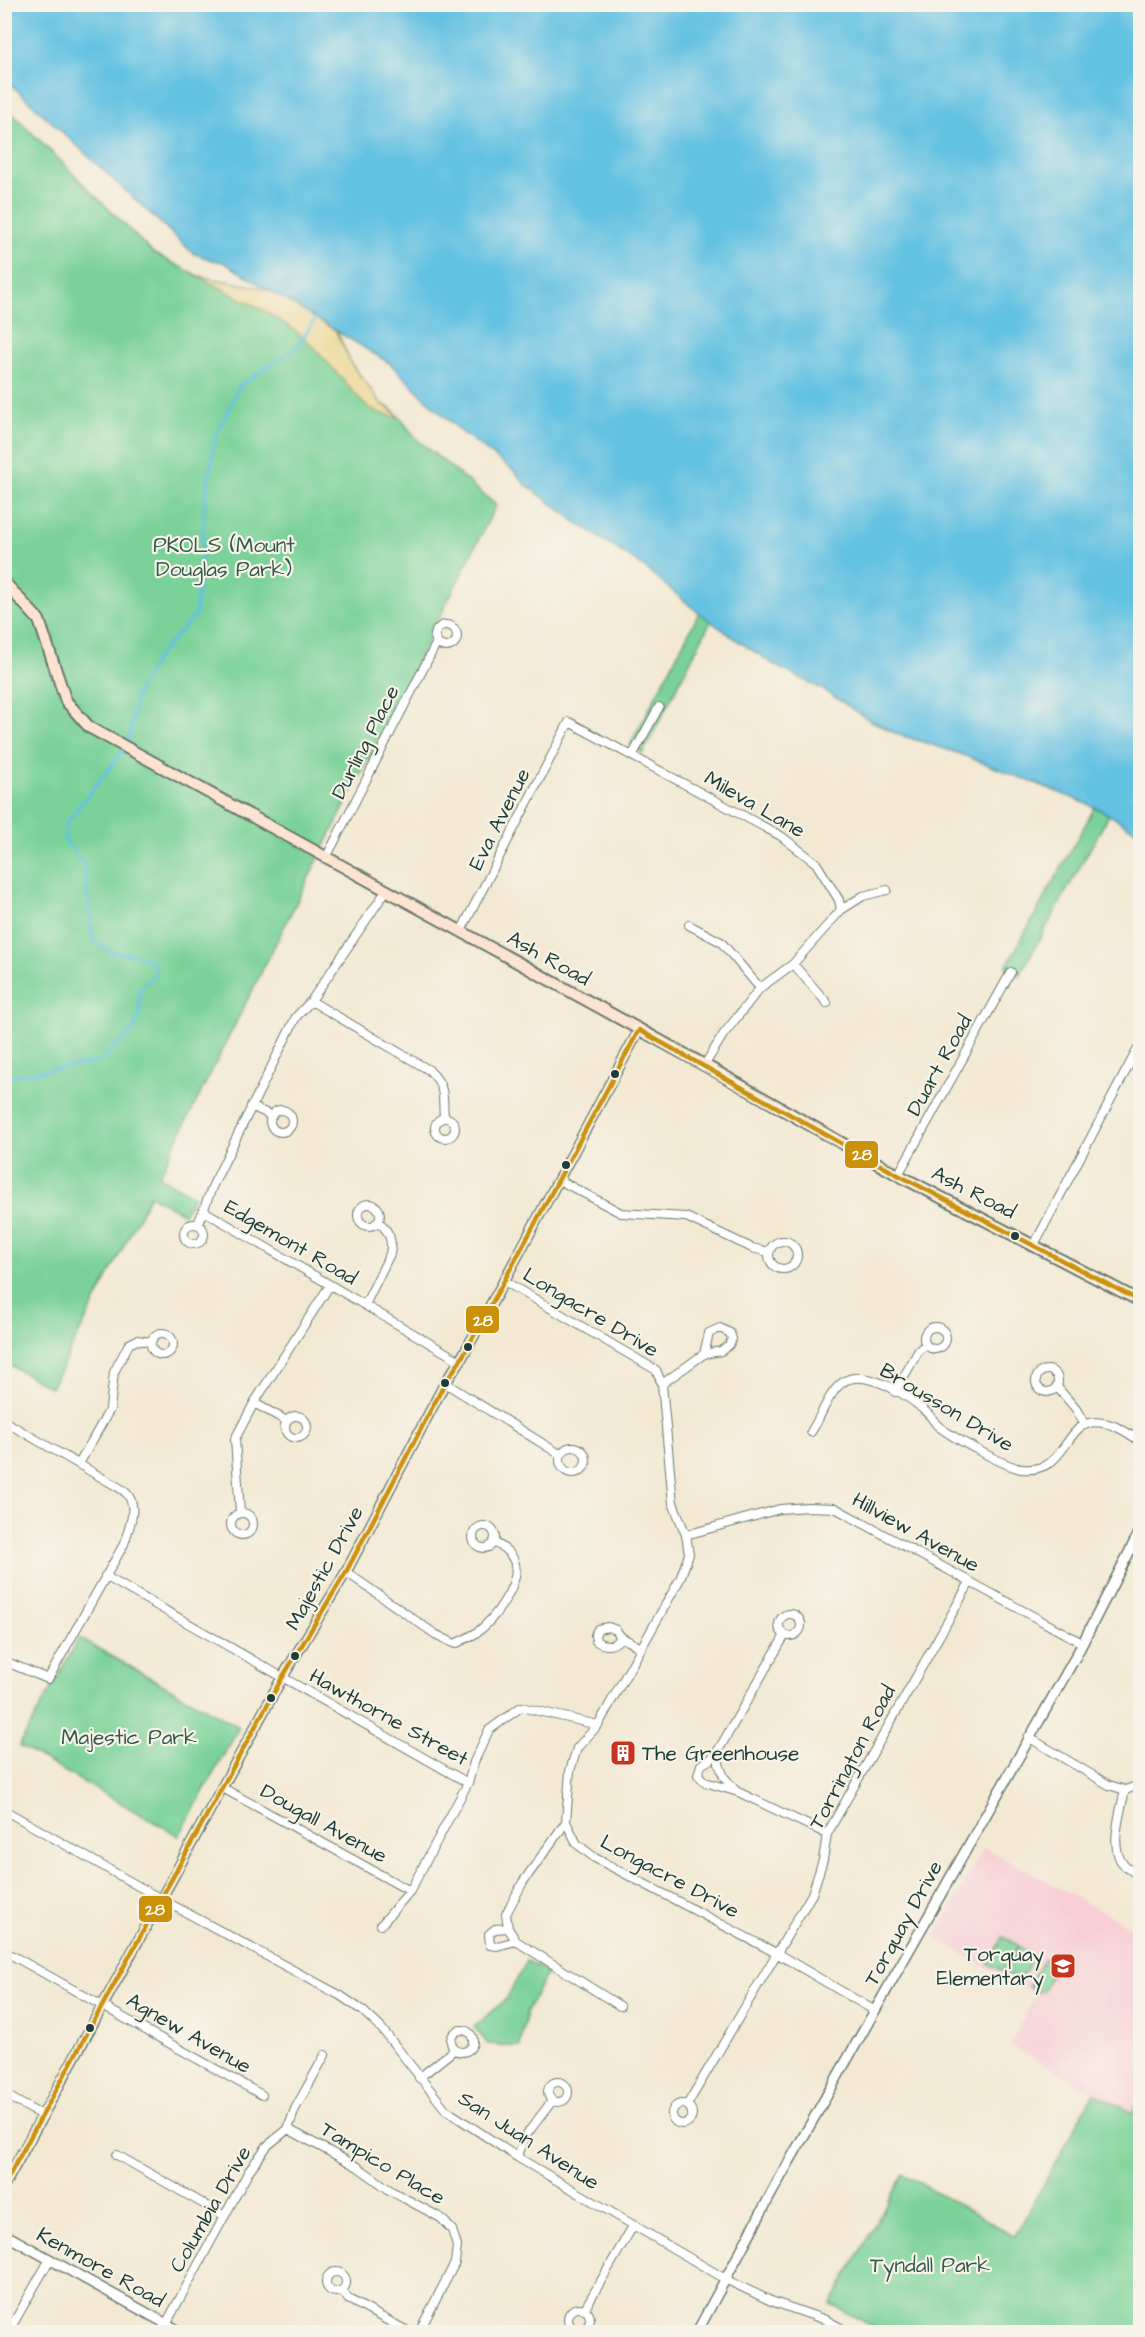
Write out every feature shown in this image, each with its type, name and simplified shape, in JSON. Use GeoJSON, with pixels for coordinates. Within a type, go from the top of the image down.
{"type":"FeatureCollection","features":[{"type":"Feature","properties":{"kind":"main road","name":"Ash Road"},"geometry":{"type":"LineString","coordinates":[[5,582],[39,620],[66,701],[89,727],[898,1175],[1140,1301]]}},
{"type":"Feature","properties":{"kind":"street","name":"Durling Place"},"geometry":{"type":"LineString","coordinates":[[326,858],[437,642]]}},
{"type":"Feature","properties":{"kind":"street"},"geometry":{"type":"LineString","coordinates":[[632,756],[659,707]]}},
{"type":"Feature","properties":{"kind":"street","name":"Mileva Lane"},"geometry":{"type":"LineString","coordinates":[[569,722],[781,836],[816,862],[839,900],[841,910]]}},
{"type":"Feature","properties":{"kind":"street","name":"Eva Avenue"},"geometry":{"type":"LineString","coordinates":[[461,931],[569,722]]}},
{"type":"Feature","properties":{"kind":"street"},"geometry":{"type":"LineString","coordinates":[[704,1066],[723,1035],[760,988],[793,964],[841,910],[863,896],[887,890]]}},
{"type":"Feature","properties":{"kind":"street","name":"Edgemont Road"},"geometry":{"type":"LineString","coordinates":[[386,891],[311,1001],[296,1017],[213,1185],[204,1211],[460,1361]]}},
{"type":"Feature","properties":{"kind":"street"},"geometry":{"type":"LineString","coordinates":[[690,925],[721,942],[760,988]]}},
{"type":"Feature","properties":{"kind":"street"},"geometry":{"type":"LineString","coordinates":[[793,964],[827,1003]]}},
{"type":"Feature","properties":{"kind":"street","name":"Duart Road"},"geometry":{"type":"LineString","coordinates":[[898,1175],[1011,972]]}},
{"type":"Feature","properties":{"kind":"street"},"geometry":{"type":"LineString","coordinates":[[311,1001],[429,1070],[442,1087],[445,1097],[444,1117]]}},
{"type":"Feature","properties":{"kind":"street","name":"Majestic Drive"},"geometry":{"type":"LineString","coordinates":[[4,2186],[221,1787],[282,1678],[346,1572],[445,1383],[460,1361],[504,1281],[639,1030]]}},
{"type":"Feature","properties":{"kind":"street"},"geometry":{"type":"LineString","coordinates":[[1034,1245],[1137,1050]]}},
{"type":"Feature","properties":{"kind":"street"},"geometry":{"type":"LineString","coordinates":[[251,1106],[272,1116]]}},
{"type":"Feature","properties":{"kind":"street"},"geometry":{"type":"LineString","coordinates":[[559,1180],[621,1213],[686,1217],[752,1248],[769,1252]]}},
{"type":"Feature","properties":{"kind":"street"},"geometry":{"type":"LineString","coordinates":[[198,1224],[204,1211]]}},
{"type":"Feature","properties":{"kind":"street"},"geometry":{"type":"LineString","coordinates":[[365,1305],[390,1254],[388,1231],[378,1221]]}},
{"type":"Feature","properties":{"kind":"street","name":"Longacre Drive"},"geometry":{"type":"LineString","coordinates":[[504,1281],[656,1370],[662,1384],[673,1503],[686,1535],[689,1554],[680,1579],[598,1725],[577,1748],[570,1770],[566,1822],[577,1844],[595,1858],[778,1954],[875,2011]]}},
{"type":"Feature","properties":{"kind":"street"},"geometry":{"type":"LineString","coordinates":[[240,1513],[235,1439],[254,1403],[330,1285]]}},
{"type":"Feature","properties":{"kind":"street"},"geometry":{"type":"LineString","coordinates":[[79,1464],[110,1409],[112,1380],[129,1344],[137,1340],[151,1342]]}},
{"type":"Feature","properties":{"kind":"street"},"geometry":{"type":"LineString","coordinates":[[895,1392],[919,1350],[926,1344]]}},
{"type":"Feature","properties":{"kind":"street"},"geometry":{"type":"LineString","coordinates":[[662,1384],[704,1354]]}},
{"type":"Feature","properties":{"kind":"street","name":"Brousson Drive"},"geometry":{"type":"LineString","coordinates":[[811,1432],[833,1393],[844,1382],[866,1377],[915,1402],[938,1425],[1004,1464],[1020,1469],[1034,1470],[1048,1466],[1055,1461],[1072,1434],[1085,1425]]}},
{"type":"Feature","properties":{"kind":"street"},"geometry":{"type":"LineString","coordinates":[[445,1383],[561,1455]]}},
{"type":"Feature","properties":{"kind":"street"},"geometry":{"type":"LineString","coordinates":[[1056,1387],[1076,1409],[1085,1425],[1102,1422],[1140,1441]]}},
{"type":"Feature","properties":{"kind":"street"},"geometry":{"type":"LineString","coordinates":[[254,1403],[287,1421]]}},
{"type":"Feature","properties":{"kind":"street"},"geometry":{"type":"LineString","coordinates":[[4,1421],[128,1494],[132,1505],[131,1523],[124,1544],[48,1679],[4,1661]]}},
{"type":"Feature","properties":{"kind":"street","name":"Hillview Avenue"},"geometry":{"type":"LineString","coordinates":[[686,1535],[780,1509],[835,1508],[1082,1643]]}},
{"type":"Feature","properties":{"kind":"street","name":"Torquay Drive"},"geometry":{"type":"LineString","coordinates":[[697,2332],[727,2280],[776,2185],[1082,1643],[1140,1531]]}},
{"type":"Feature","properties":{"kind":"street"},"geometry":{"type":"LineString","coordinates":[[346,1572],[435,1634],[455,1644],[477,1632],[496,1613],[516,1578],[514,1561],[509,1553],[494,1542]]}},
{"type":"Feature","properties":{"kind":"street","name":"Hawthorne Street"},"geometry":{"type":"LineString","coordinates":[[105,1576],[468,1783]]}},
{"type":"Feature","properties":{"kind":"street","name":"Torrington Road"},"geometry":{"type":"LineString","coordinates":[[687,2105],[812,1894],[823,1860],[827,1834],[970,1582]]}},
{"type":"Feature","properties":{"kind":"street"},"geometry":{"type":"LineString","coordinates":[[784,1635],[719,1749],[711,1759],[701,1765],[698,1775],[705,1782],[735,1791],[827,1834]]}},
{"type":"Feature","properties":{"kind":"street"},"geometry":{"type":"LineString","coordinates":[[621,1637],[641,1647]]}},
{"type":"Feature","properties":{"kind":"street"},"geometry":{"type":"LineString","coordinates":[[381,1925],[410,1891],[468,1783],[474,1762],[489,1730],[521,1707],[598,1725]]}},
{"type":"Feature","properties":{"kind":"street"},"geometry":{"type":"LineString","coordinates":[[1028,1737],[1109,1785],[1125,1790],[1140,1785]]}},
{"type":"Feature","properties":{"kind":"street"},"geometry":{"type":"LineString","coordinates":[[719,1749],[721,1770],[735,1791]]}},
{"type":"Feature","properties":{"kind":"street","name":"Dougall Avenue"},"geometry":{"type":"LineString","coordinates":[[221,1787],[410,1891]]}},
{"type":"Feature","properties":{"kind":"street"},"geometry":{"type":"LineString","coordinates":[[1125,1790],[1115,1842],[1119,1858],[1125,1867],[1140,1875]]}},
{"type":"Feature","properties":{"kind":"street","name":"San Juan Avenue"},"geometry":{"type":"LineString","coordinates":[[4,1810],[161,1899],[340,1996],[363,2011],[382,2029],[446,2110],[517,2157],[727,2280],[771,2301],[826,2320],[848,2332]]}},
{"type":"Feature","properties":{"kind":"street"},"geometry":{"type":"LineString","coordinates":[[566,1822],[524,1882],[506,1914],[508,1928],[516,1941],[620,2006]]}},
{"type":"Feature","properties":{"kind":"street"},"geometry":{"type":"LineString","coordinates":[[508,1928],[495,1929],[489,1934],[489,1945],[497,1946],[516,1941]]}},
{"type":"Feature","properties":{"kind":"street","name":"Agnew Avenue"},"geometry":{"type":"LineString","coordinates":[[4,1951],[262,2095]]}},
{"type":"Feature","properties":{"kind":"street"},"geometry":{"type":"LineString","coordinates":[[419,2078],[454,2050]]}},
{"type":"Feature","properties":{"kind":"street","name":"Columbia Drive"},"geometry":{"type":"LineString","coordinates":[[166,2324],[249,2171],[267,2146],[288,2129],[295,2109],[325,2055]]}},
{"type":"Feature","properties":{"kind":"street"},"geometry":{"type":"LineString","coordinates":[[4,2094],[43,2116]]}},
{"type":"Feature","properties":{"kind":"street"},"geometry":{"type":"LineString","coordinates":[[517,2157],[527,2134],[552,2101]]}},
{"type":"Feature","properties":{"kind":"street","name":"Tampico Place"},"geometry":{"type":"LineString","coordinates":[[288,2129],[358,2167],[391,2191],[441,2218],[452,2230],[457,2246],[455,2263],[419,2332]]}},
{"type":"Feature","properties":{"kind":"street"},"geometry":{"type":"LineString","coordinates":[[117,2155],[225,2216]]}},
{"type":"Feature","properties":{"kind":"street"},"geometry":{"type":"LineString","coordinates":[[584,2310],[633,2226]]}},
{"type":"Feature","properties":{"kind":"street","name":"Kenmore Road"},"geometry":{"type":"LineString","coordinates":[[4,2234],[181,2332]]}},
{"type":"Feature","properties":{"kind":"street"},"geometry":{"type":"LineString","coordinates":[[5,2332],[10,2329],[50,2259]]}},
{"type":"Feature","properties":{"kind":"street"},"geometry":{"type":"LineString","coordinates":[[342,2290],[348,2298],[409,2332]]}},
{"type":"Feature","properties":{"kind":"shaded area","name":"Torquay Elementary"},"geometry":{"type":"Polygon","coordinates":[[[984,1847],[1140,1932],[1140,2098],[1132,2114],[1009,2045],[1036,1994],[934,1938],[984,1847]]]}},
{"type":"Feature","properties":{"kind":"green space","name":"PKOLS (Mount Douglas Park)"},"geometry":{"type":"Polygon","coordinates":[[[4,105],[153,253],[198,276],[262,288],[330,316],[352,365],[380,402],[395,412],[418,440],[496,505],[159,1176],[194,1196],[184,1214],[150,1195],[51,1388],[4,1362],[4,105]]]}},
{"type":"Feature","properties":{"kind":"green space"},"geometry":{"type":"Polygon","coordinates":[[[699,613],[711,621],[643,753],[630,745],[699,613]]]}},
{"type":"Feature","properties":{"kind":"green space"},"geometry":{"type":"Polygon","coordinates":[[[1095,807],[1109,815],[1019,976],[1006,967],[1095,807]]]}},
{"type":"Feature","properties":{"kind":"green space","name":"Majestic Park"},"geometry":{"type":"Polygon","coordinates":[[[79,1638],[239,1727],[179,1836],[19,1746],[79,1638]]]}},
{"type":"Feature","properties":{"kind":"green space"},"geometry":{"type":"Polygon","coordinates":[[[1003,1937],[1018,1945],[1003,1972],[988,1963],[1003,1937]]]}},
{"type":"Feature","properties":{"kind":"green space"},"geometry":{"type":"Polygon","coordinates":[[[1019,1947],[1034,1955],[1020,1981],[1005,1973],[1019,1947]]]}},
{"type":"Feature","properties":{"kind":"green space"},"geometry":{"type":"Polygon","coordinates":[[[1044,1958],[1056,1965],[1043,1991],[1036,1992],[1028,1987],[1044,1958]]]}},
{"type":"Feature","properties":{"kind":"green space"},"geometry":{"type":"Polygon","coordinates":[[[527,1961],[548,1972],[527,2011],[520,2047],[488,2044],[474,2027],[506,1999],[527,1961]]]}},
{"type":"Feature","properties":{"kind":"green space","name":"Tyndall Park"},"geometry":{"type":"Polygon","coordinates":[[[1094,2093],[1132,2113],[1140,2098],[1140,2332],[883,2332],[831,2304],[903,2174],[1015,2236],[1094,2093]]]}},
{"type":"Feature","properties":{"kind":"sand"},"geometry":{"type":"Polygon","coordinates":[[[198,276],[262,288],[327,313],[352,365],[380,402],[400,418],[376,412],[363,403],[314,347],[295,330],[263,310],[198,276]]]}},
{"type":"Feature","properties":{"kind":"water"},"geometry":{"type":"Polygon","coordinates":[[[4,5],[1140,5],[1140,833],[1099,809],[1073,798],[955,752],[897,734],[868,719],[822,689],[778,667],[735,639],[694,609],[644,567],[573,520],[524,483],[515,472],[463,433],[391,364],[223,262],[193,253],[5,79],[4,5]]]}},
{"type":"Feature","properties":{"kind":"waterway"},"geometry":{"type":"LineString","coordinates":[[4,1084],[11,1076],[99,1062],[134,1029],[140,1013],[139,989],[156,973],[152,962],[138,955],[111,952],[93,941],[84,864],[64,839],[67,822],[123,751],[130,734],[136,694],[158,656],[195,615],[203,550],[204,508],[215,437],[240,385],[297,347],[316,318]]}},
{"type":"Feature","properties":{"kind":"transit line","name":"28"},"geometry":{"type":"LineString","coordinates":[[4,2185],[282,1678],[346,1572],[445,1383],[460,1361],[504,1281],[639,1030],[898,1175],[1140,1301]]}},
{"type":"Feature","properties":{"kind":"place","name":"The Greenhouse"},"geometry":{"type":"Point","coordinates":[623,1753]}},
{"type":"Feature","properties":{"kind":"place","name":"Torquay Elementary"},"geometry":{"type":"Point","coordinates":[1063,1966]}}]}
